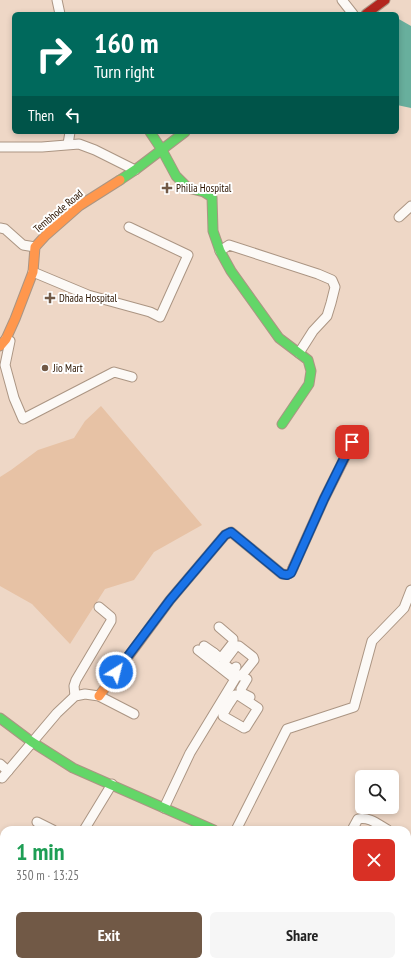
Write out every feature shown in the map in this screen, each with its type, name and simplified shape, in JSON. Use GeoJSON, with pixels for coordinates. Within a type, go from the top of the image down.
{"type":"FeatureCollection","features":[{"type":"Feature","properties":{"kind":"street"},"geometry":{"type":"LineString","coordinates":[[57,0],[60,12]]}},
{"type":"Feature","properties":{"kind":"street"},"geometry":{"type":"LineString","coordinates":[[342,0],[351,12]]}},
{"type":"Feature","properties":{"kind":"street"},"geometry":{"type":"LineString","coordinates":[[369,12],[385,0]]}},
{"type":"Feature","properties":{"kind":"street"},"geometry":{"type":"LineString","coordinates":[[68,144],[70,134]]}},
{"type":"Feature","properties":{"kind":"street"},"geometry":{"type":"LineString","coordinates":[[151,134],[176,176],[188,188],[204,192],[212,197],[213,231],[220,251],[231,271],[279,338],[308,360],[311,371],[309,384],[282,424]]}},
{"type":"Feature","properties":{"kind":"street","name":"Tembhode Road"},"geometry":{"type":"LineString","coordinates":[[0,346],[6,338],[15,319],[33,272],[35,247],[46,235],[79,206],[135,170],[182,134]]}},
{"type":"Feature","properties":{"kind":"street"},"geometry":{"type":"LineString","coordinates":[[0,147],[42,147],[80,144],[135,170]]}},
{"type":"Feature","properties":{"kind":"street"},"geometry":{"type":"LineString","coordinates":[[399,217],[411,206]]}},
{"type":"Feature","properties":{"kind":"street"},"geometry":{"type":"LineString","coordinates":[[33,272],[88,295],[160,316],[188,255],[129,227]]}},
{"type":"Feature","properties":{"kind":"street"},"geometry":{"type":"LineString","coordinates":[[0,228],[5,229],[23,245],[35,247]]}},
{"type":"Feature","properties":{"kind":"street"},"geometry":{"type":"LineString","coordinates":[[220,251],[229,245],[332,280],[335,287],[332,303],[327,316],[314,331],[299,353]]}},
{"type":"Feature","properties":{"kind":"street"},"geometry":{"type":"LineString","coordinates":[[6,338],[10,341],[5,365],[14,398],[22,419],[114,372],[132,377]]}},
{"type":"Feature","properties":{"kind":"street"},"geometry":{"type":"LineString","coordinates":[[99,696],[170,600],[225,535],[231,532],[282,574],[287,575],[291,573],[324,499],[352,442]]}},
{"type":"Feature","properties":{"kind":"street"},"geometry":{"type":"LineString","coordinates":[[238,826],[287,729],[354,707],[372,641],[404,608],[411,590]]}},
{"type":"Feature","properties":{"kind":"street"},"geometry":{"type":"LineString","coordinates":[[75,696],[74,686],[76,680],[111,621],[111,617],[99,607]]}},
{"type":"Feature","properties":{"kind":"street"},"geometry":{"type":"LineString","coordinates":[[212,656],[222,657],[233,643],[233,639],[219,627]]}},
{"type":"Feature","properties":{"kind":"street"},"geometry":{"type":"LineString","coordinates":[[201,648],[233,673],[247,679]]}},
{"type":"Feature","properties":{"kind":"street"},"geometry":{"type":"LineString","coordinates":[[254,668],[241,689],[242,692],[256,700]]}},
{"type":"Feature","properties":{"kind":"street"},"geometry":{"type":"LineString","coordinates":[[164,808],[190,753],[226,702],[233,673]]}},
{"type":"Feature","properties":{"kind":"street"},"geometry":{"type":"LineString","coordinates":[[2,778],[66,703],[75,696],[84,694],[99,696],[134,714]]}},
{"type":"Feature","properties":{"kind":"street"},"geometry":{"type":"LineString","coordinates":[[0,718],[32,742],[73,768],[204,826]]}},
{"type":"Feature","properties":{"kind":"street"},"geometry":{"type":"LineString","coordinates":[[0,764],[8,771]]}},
{"type":"Feature","properties":{"kind":"street"},"geometry":{"type":"LineString","coordinates":[[86,826],[112,784]]}},
{"type":"Feature","properties":{"kind":"street"},"geometry":{"type":"LineString","coordinates":[[354,826],[358,819],[363,818],[381,826]]}},
{"type":"Feature","properties":{"kind":"street"},"geometry":{"type":"LineString","coordinates":[[37,822],[45,826]]}},
{"type":"Feature","properties":{"kind":"shaded area"},"geometry":{"type":"Polygon","coordinates":[[[101,406],[202,525],[154,552],[134,580],[105,589],[70,644],[32,604],[0,586],[0,477],[38,450],[74,438],[85,421],[101,406]]]}},
{"type":"Feature","properties":{"kind":"water"},"geometry":{"type":"Polygon","coordinates":[[[399,19],[411,26],[411,108],[399,105],[399,19]]]}},
{"type":"Feature","properties":{"kind":"traffic: fast"},"geometry":{"type":"LineString","coordinates":[[151,134],[176,176],[188,188],[204,192],[212,197],[213,231],[220,251],[231,271],[279,338],[308,360],[311,371],[309,384],[282,424]]}},
{"type":"Feature","properties":{"kind":"traffic: fast"},"geometry":{"type":"LineString","coordinates":[[120,180],[182,134]]}},
{"type":"Feature","properties":{"kind":"traffic: fast"},"geometry":{"type":"LineString","coordinates":[[0,718],[32,742],[73,768],[205,826]]}},
{"type":"Feature","properties":{"kind":"traffic: slow"},"geometry":{"type":"LineString","coordinates":[[0,346],[6,339],[15,319],[33,272],[35,247],[46,235],[79,206],[120,180]]}},
{"type":"Feature","properties":{"kind":"traffic: slow"},"geometry":{"type":"LineString","coordinates":[[99,696],[170,600],[225,535],[231,532],[282,574],[289,574],[293,568]]}},
{"type":"Feature","properties":{"kind":"traffic: jam"},"geometry":{"type":"LineString","coordinates":[[369,12],[385,0]]}},
{"type":"Feature","properties":{"kind":"traffic: jam"},"geometry":{"type":"LineString","coordinates":[[293,568],[324,499],[352,443]]}},
{"type":"Feature","properties":{"kind":"place","name":"Philia Hospital"},"geometry":{"type":"Point","coordinates":[167,188]}},
{"type":"Feature","properties":{"kind":"place","name":"Dhada Hospital"},"geometry":{"type":"Point","coordinates":[50,298]}},
{"type":"Feature","properties":{"kind":"place","name":"Jio Mart"},"geometry":{"type":"Point","coordinates":[45,368]}},
{"type":"Feature","properties":{"kind":"route"},"geometry":{"type":"LineString","coordinates":[[116,672],[170,600],[225,535],[231,532],[282,574],[287,575],[291,573],[324,499],[352,442]]}}]}
